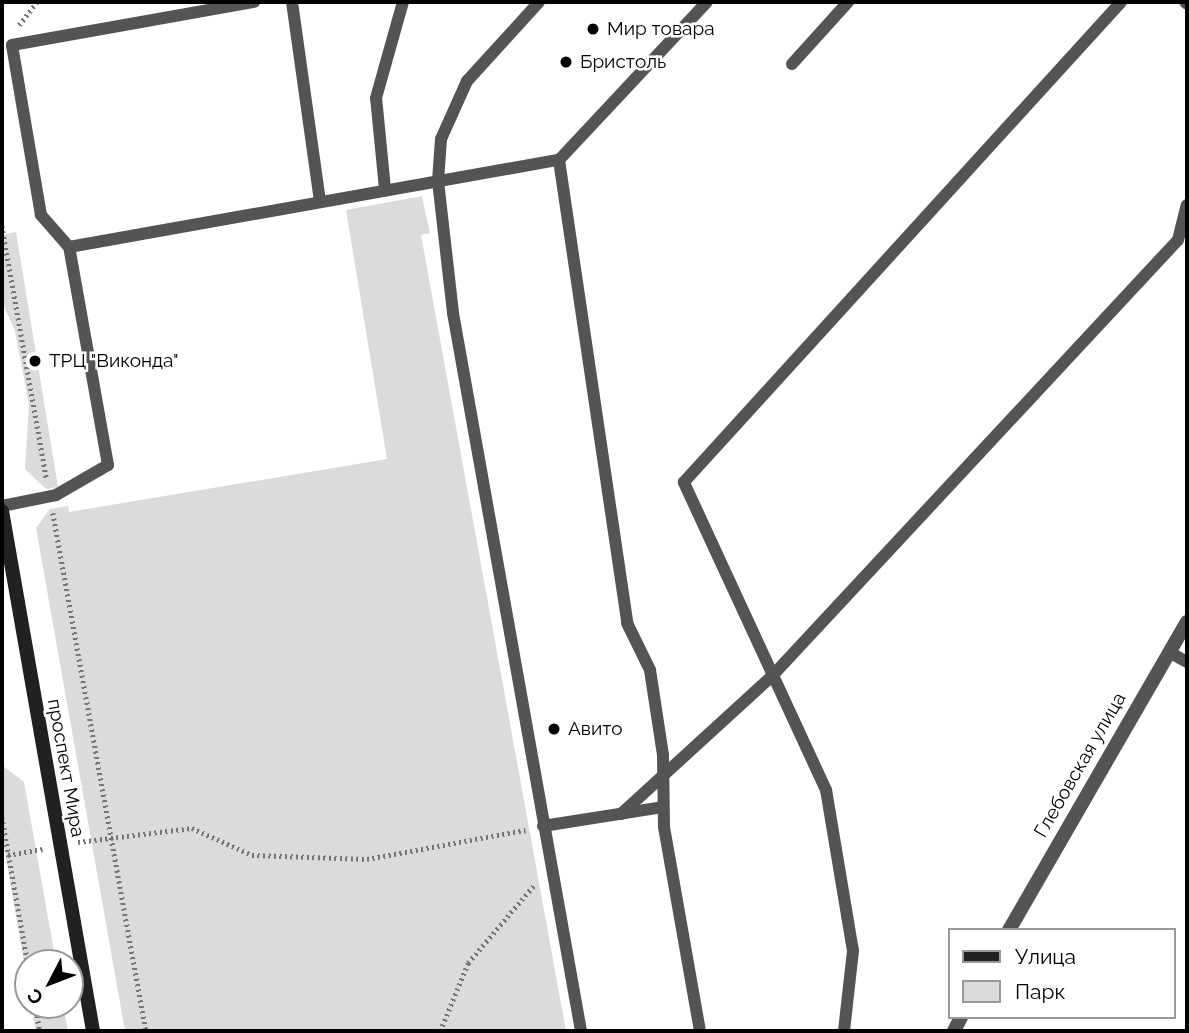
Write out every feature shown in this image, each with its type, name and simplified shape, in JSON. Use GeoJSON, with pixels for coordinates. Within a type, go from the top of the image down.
{"type":"FeatureCollection","features":[{"type":"Feature","properties":{"kind":"main road","name":"проспект Мира"},"geometry":{"type":"LineString","coordinates":[[2,508],[93,1031]]}},
{"type":"Feature","properties":{"kind":"street","name":"Глебовская улица"},"geometry":{"type":"LineString","coordinates":[[1010,928],[1187,622]]}},
{"type":"Feature","properties":{"kind":"lane"},"geometry":{"type":"LineString","coordinates":[[2,508],[50,496],[108,465],[69,247],[41,215],[8,42],[254,2]]}},
{"type":"Feature","properties":{"kind":"lane"},"geometry":{"type":"LineString","coordinates":[[292,2],[320,201]]}},
{"type":"Feature","properties":{"kind":"lane"},"geometry":{"type":"LineString","coordinates":[[385,189],[376,98],[403,2]]}},
{"type":"Feature","properties":{"kind":"lane"},"geometry":{"type":"LineString","coordinates":[[539,2],[467,81],[441,139],[438,181],[453,313],[581,1031]]}},
{"type":"Feature","properties":{"kind":"lane"},"geometry":{"type":"LineString","coordinates":[[69,247],[559,160],[707,2]]}},
{"type":"Feature","properties":{"kind":"lane"},"geometry":{"type":"LineString","coordinates":[[792,64],[848,2]]}},
{"type":"Feature","properties":{"kind":"lane"},"geometry":{"type":"LineString","coordinates":[[844,1031],[853,951],[834,861],[833,817],[773,675],[684,482],[1121,2]]}},
{"type":"Feature","properties":{"kind":"lane"},"geometry":{"type":"LineString","coordinates":[[559,160],[627,623],[650,670],[664,774],[663,807],[700,1031]]}},
{"type":"Feature","properties":{"kind":"lane"},"geometry":{"type":"LineString","coordinates":[[621,814],[773,675],[1178,240],[1187,205]]}},
{"type":"Feature","properties":{"kind":"lane"},"geometry":{"type":"LineString","coordinates":[[1169,652],[1187,662]]}},
{"type":"Feature","properties":{"kind":"lane"},"geometry":{"type":"LineString","coordinates":[[543,826],[663,807]]}},
{"type":"Feature","properties":{"kind":"path"},"geometry":{"type":"LineString","coordinates":[[2,226],[146,1031]]}},
{"type":"Feature","properties":{"kind":"path"},"geometry":{"type":"LineString","coordinates":[[2,817],[25,949]]}},
{"type":"Feature","properties":{"kind":"path"},"geometry":{"type":"LineString","coordinates":[[111,836],[192,828],[252,855],[368,859],[543,826]]}},
{"type":"Feature","properties":{"kind":"path"},"geometry":{"type":"LineString","coordinates":[[440,1031],[468,963],[510,908],[551,870]]}},
{"type":"Feature","properties":{"kind":"green space"},"geometry":{"type":"Polygon","coordinates":[[[422,196],[430,233],[421,235],[566,1031],[125,1031],[36,528],[50,509],[68,506],[69,512],[387,459],[346,210],[422,196]]]}},
{"type":"Feature","properties":{"kind":"green space"},"geometry":{"type":"Polygon","coordinates":[[[16,232],[58,487],[46,489],[25,469],[29,405],[15,331],[2,302],[2,235],[16,232]]]}},
{"type":"Feature","properties":{"kind":"green space"},"geometry":{"type":"Polygon","coordinates":[[[2,765],[24,782],[54,949],[22,949],[2,835],[2,765]]]}},
{"type":"Feature","properties":{"kind":"green space"},"geometry":{"type":"Polygon","coordinates":[[[34,1019],[66,1019],[68,1031],[36,1031],[34,1019]]]}},
{"type":"Feature","properties":{"kind":"place","name":"Мир товара"},"geometry":{"type":"Point","coordinates":[593,29]}},
{"type":"Feature","properties":{"kind":"place","name":"Бристоль"},"geometry":{"type":"Point","coordinates":[566,62]}},
{"type":"Feature","properties":{"kind":"place","name":"ТРЦ \"Виконда\""},"geometry":{"type":"Point","coordinates":[35,361]}},
{"type":"Feature","properties":{"kind":"place","name":"Авито"},"geometry":{"type":"Point","coordinates":[554,729]}}]}
